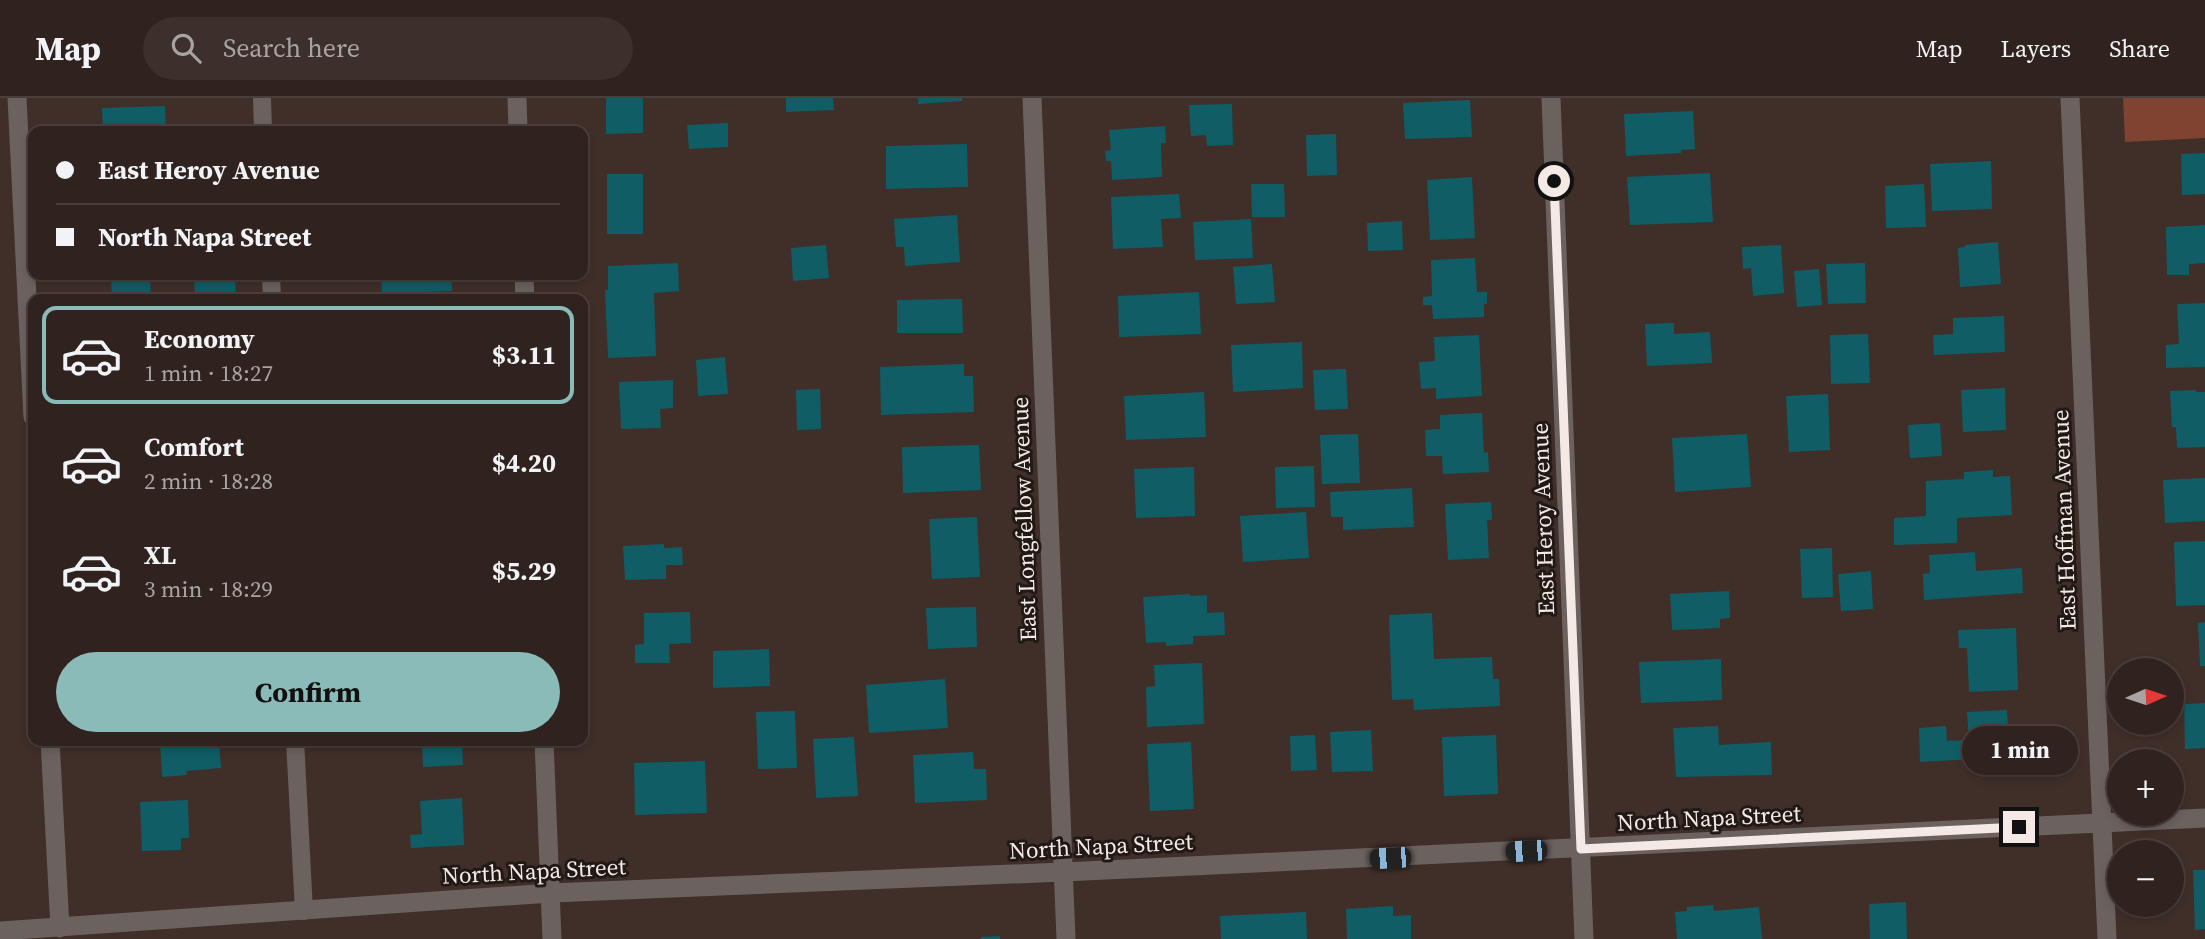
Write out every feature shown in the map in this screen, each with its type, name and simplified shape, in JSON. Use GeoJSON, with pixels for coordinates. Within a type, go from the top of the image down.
{"type":"FeatureCollection","features":[{"type":"Feature","properties":{"kind":"street"},"geometry":{"type":"LineString","coordinates":[[17,98],[28,317]]}},
{"type":"Feature","properties":{"kind":"street"},"geometry":{"type":"LineString","coordinates":[[517,98],[518,126]]}},
{"type":"Feature","properties":{"kind":"street","name":"East Longfellow Avenue"},"geometry":{"type":"LineString","coordinates":[[1032,98],[1066,939]]}},
{"type":"Feature","properties":{"kind":"street","name":"East Heroy Avenue"},"geometry":{"type":"LineString","coordinates":[[1551,98],[1584,939]]}},
{"type":"Feature","properties":{"kind":"street","name":"East Hoffman Avenue"},"geometry":{"type":"LineString","coordinates":[[2070,98],[2107,939]]}},
{"type":"Feature","properties":{"kind":"street"},"geometry":{"type":"LineString","coordinates":[[50,746],[60,928]]}},
{"type":"Feature","properties":{"kind":"street"},"geometry":{"type":"LineString","coordinates":[[544,746],[552,939]]}},
{"type":"Feature","properties":{"kind":"street","name":"North Napa Street"},"geometry":{"type":"LineString","coordinates":[[0,931],[551,893],[1581,849],[2205,818]]}},
{"type":"Feature","properties":{"kind":"lane"},"geometry":{"type":"LineString","coordinates":[[262,98],[263,126]]}},
{"type":"Feature","properties":{"kind":"lane"},"geometry":{"type":"LineString","coordinates":[[295,746],[304,911]]}},
{"type":"Feature","properties":{"kind":"shaded area"},"geometry":{"type":"Polygon","coordinates":[[[2123,98],[2205,98],[2205,138],[2125,142],[2123,98]]]}},
{"type":"Feature","properties":{"kind":"building"},"geometry":{"type":"Polygon","coordinates":[[[606,98],[643,98],[643,133],[606,134],[606,98]]]}},
{"type":"Feature","properties":{"kind":"building"},"geometry":{"type":"Polygon","coordinates":[[[786,98],[833,98],[834,110],[786,112],[786,98]]]}},
{"type":"Feature","properties":{"kind":"building"},"geometry":{"type":"Polygon","coordinates":[[[918,98],[962,98],[962,101],[918,104],[918,98]]]}},
{"type":"Feature","properties":{"kind":"building"},"geometry":{"type":"Polygon","coordinates":[[[1470,100],[1472,137],[1405,139],[1403,103],[1470,100]]]}},
{"type":"Feature","properties":{"kind":"building"},"geometry":{"type":"Polygon","coordinates":[[[1232,104],[1233,145],[1207,146],[1206,135],[1191,136],[1189,105],[1232,104]]]}},
{"type":"Feature","properties":{"kind":"building"},"geometry":{"type":"Polygon","coordinates":[[[165,106],[166,126],[103,126],[102,108],[165,106]]]}},
{"type":"Feature","properties":{"kind":"building"},"geometry":{"type":"Polygon","coordinates":[[[1693,111],[1695,149],[1681,150],[1681,153],[1626,156],[1624,114],[1693,111]]]}},
{"type":"Feature","properties":{"kind":"building"},"geometry":{"type":"Polygon","coordinates":[[[728,123],[728,147],[689,149],[687,125],[728,123]]]}},
{"type":"Feature","properties":{"kind":"building"},"geometry":{"type":"Polygon","coordinates":[[[1165,126],[1166,143],[1161,143],[1162,177],[1112,180],[1111,161],[1106,161],[1105,151],[1111,150],[1109,130],[1165,126]]]}},
{"type":"Feature","properties":{"kind":"building"},"geometry":{"type":"Polygon","coordinates":[[[1336,134],[1337,175],[1307,176],[1306,135],[1336,134]]]}},
{"type":"Feature","properties":{"kind":"building"},"geometry":{"type":"Polygon","coordinates":[[[967,144],[968,187],[886,189],[886,146],[967,144]]]}},
{"type":"Feature","properties":{"kind":"building"},"geometry":{"type":"Polygon","coordinates":[[[2205,153],[2205,194],[2182,195],[2181,154],[2205,153]]]}},
{"type":"Feature","properties":{"kind":"building"},"geometry":{"type":"Polygon","coordinates":[[[1991,161],[1992,209],[1932,211],[1930,164],[1991,161]]]}},
{"type":"Feature","properties":{"kind":"building"},"geometry":{"type":"Polygon","coordinates":[[[1710,173],[1713,222],[1630,225],[1627,177],[1710,173]]]}},
{"type":"Feature","properties":{"kind":"building"},"geometry":{"type":"Polygon","coordinates":[[[607,174],[643,174],[643,234],[607,234],[607,174]]]}},
{"type":"Feature","properties":{"kind":"building"},"geometry":{"type":"Polygon","coordinates":[[[1472,177],[1475,238],[1430,240],[1427,180],[1472,177]]]}},
{"type":"Feature","properties":{"kind":"building"},"geometry":{"type":"Polygon","coordinates":[[[1251,184],[1284,184],[1285,217],[1252,217],[1251,184]]]}},
{"type":"Feature","properties":{"kind":"building"},"geometry":{"type":"Polygon","coordinates":[[[1924,184],[1926,227],[1886,228],[1885,186],[1924,184]]]}},
{"type":"Feature","properties":{"kind":"building"},"geometry":{"type":"Polygon","coordinates":[[[1179,194],[1181,218],[1161,219],[1163,247],[1113,249],[1111,197],[1179,194]]]}},
{"type":"Feature","properties":{"kind":"building"},"geometry":{"type":"Polygon","coordinates":[[[957,215],[960,262],[905,266],[904,247],[896,247],[894,219],[957,215]]]}},
{"type":"Feature","properties":{"kind":"building"},"geometry":{"type":"Polygon","coordinates":[[[1251,219],[1253,258],[1195,260],[1193,222],[1251,219]]]}},
{"type":"Feature","properties":{"kind":"building"},"geometry":{"type":"Polygon","coordinates":[[[1402,221],[1403,250],[1368,251],[1367,223],[1402,221]]]}},
{"type":"Feature","properties":{"kind":"building"},"geometry":{"type":"Polygon","coordinates":[[[2205,225],[2205,263],[2189,264],[2189,275],[2167,275],[2166,227],[2205,225]]]}},
{"type":"Feature","properties":{"kind":"building"},"geometry":{"type":"Polygon","coordinates":[[[1998,242],[2001,284],[1960,287],[1958,248],[1998,242]]]}},
{"type":"Feature","properties":{"kind":"building"},"geometry":{"type":"Polygon","coordinates":[[[826,245],[829,278],[793,281],[791,248],[826,245]]]}},
{"type":"Feature","properties":{"kind":"building"},"geometry":{"type":"Polygon","coordinates":[[[1781,245],[1784,293],[1753,296],[1751,268],[1743,269],[1742,247],[1781,245]]]}},
{"type":"Feature","properties":{"kind":"building"},"geometry":{"type":"Polygon","coordinates":[[[1475,258],[1477,292],[1487,292],[1484,317],[1433,319],[1432,305],[1423,305],[1423,297],[1432,296],[1431,260],[1475,258]]]}},
{"type":"Feature","properties":{"kind":"building"},"geometry":{"type":"Polygon","coordinates":[[[678,263],[679,291],[654,293],[656,356],[608,358],[605,290],[608,290],[608,266],[678,263]]]}},
{"type":"Feature","properties":{"kind":"building"},"geometry":{"type":"Polygon","coordinates":[[[1865,263],[1866,303],[1828,304],[1826,264],[1865,263]]]}},
{"type":"Feature","properties":{"kind":"building"},"geometry":{"type":"Polygon","coordinates":[[[1272,264],[1275,302],[1236,304],[1233,267],[1272,264]]]}},
{"type":"Feature","properties":{"kind":"building"},"geometry":{"type":"Polygon","coordinates":[[[1819,269],[1822,305],[1797,307],[1794,271],[1819,269]]]}},
{"type":"Feature","properties":{"kind":"building"},"geometry":{"type":"Polygon","coordinates":[[[150,280],[151,294],[112,294],[111,281],[106,281],[150,280]]]}},
{"type":"Feature","properties":{"kind":"building"},"geometry":{"type":"Polygon","coordinates":[[[194,280],[235,280],[236,294],[195,294],[194,280]]]}},
{"type":"Feature","properties":{"kind":"building"},"geometry":{"type":"Polygon","coordinates":[[[381,280],[451,280],[452,291],[382,294],[381,280]]]}},
{"type":"Feature","properties":{"kind":"building"},"geometry":{"type":"Polygon","coordinates":[[[1199,292],[1201,334],[1119,337],[1118,296],[1199,292]]]}},
{"type":"Feature","properties":{"kind":"building"},"geometry":{"type":"Polygon","coordinates":[[[962,299],[963,333],[897,333],[897,300],[962,299]]]}},
{"type":"Feature","properties":{"kind":"building"},"geometry":{"type":"Polygon","coordinates":[[[2205,303],[2205,367],[2166,368],[2166,345],[2179,344],[2177,304],[2205,303]]]}},
{"type":"Feature","properties":{"kind":"building"},"geometry":{"type":"Polygon","coordinates":[[[2004,316],[2005,352],[1934,355],[1933,335],[1953,334],[1953,318],[2004,316]]]}},
{"type":"Feature","properties":{"kind":"building"},"geometry":{"type":"Polygon","coordinates":[[[1674,323],[1674,334],[1710,332],[1712,363],[1647,366],[1645,324],[1674,323]]]}},
{"type":"Feature","properties":{"kind":"building"},"geometry":{"type":"Polygon","coordinates":[[[1868,334],[1870,383],[1831,384],[1830,335],[1868,334]]]}},
{"type":"Feature","properties":{"kind":"building"},"geometry":{"type":"Polygon","coordinates":[[[1479,335],[1482,396],[1436,399],[1436,388],[1421,389],[1419,362],[1435,361],[1434,337],[1479,335]]]}},
{"type":"Feature","properties":{"kind":"building"},"geometry":{"type":"Polygon","coordinates":[[[1302,342],[1303,388],[1233,392],[1231,345],[1302,342]]]}},
{"type":"Feature","properties":{"kind":"building"},"geometry":{"type":"Polygon","coordinates":[[[725,357],[728,394],[698,396],[696,360],[725,357]]]}},
{"type":"Feature","properties":{"kind":"building"},"geometry":{"type":"Polygon","coordinates":[[[964,364],[964,376],[973,376],[974,412],[881,415],[880,367],[964,364]]]}},
{"type":"Feature","properties":{"kind":"building"},"geometry":{"type":"Polygon","coordinates":[[[1346,369],[1348,409],[1315,410],[1313,370],[1346,369]]]}},
{"type":"Feature","properties":{"kind":"building"},"geometry":{"type":"Polygon","coordinates":[[[673,380],[673,408],[660,409],[661,428],[621,429],[619,382],[673,380]]]}},
{"type":"Feature","properties":{"kind":"building"},"geometry":{"type":"Polygon","coordinates":[[[2005,388],[2006,430],[1963,432],[1961,390],[2005,388]]]}},
{"type":"Feature","properties":{"kind":"building"},"geometry":{"type":"Polygon","coordinates":[[[820,389],[821,429],[797,430],[796,390],[820,389]]]}},
{"type":"Feature","properties":{"kind":"building"},"geometry":{"type":"Polygon","coordinates":[[[2170,391],[2205,392],[2205,447],[2177,448],[2176,427],[2172,427],[2170,391]]]}},
{"type":"Feature","properties":{"kind":"building"},"geometry":{"type":"Polygon","coordinates":[[[1204,392],[1206,437],[1126,440],[1124,396],[1204,392]]]}},
{"type":"Feature","properties":{"kind":"building"},"geometry":{"type":"Polygon","coordinates":[[[1828,394],[1830,450],[1789,452],[1786,396],[1828,394]]]}},
{"type":"Feature","properties":{"kind":"building"},"geometry":{"type":"Polygon","coordinates":[[[1482,413],[1484,453],[1488,452],[1489,472],[1443,474],[1442,456],[1426,456],[1425,430],[1440,429],[1440,415],[1482,413]]]}},
{"type":"Feature","properties":{"kind":"building"},"geometry":{"type":"Polygon","coordinates":[[[1940,423],[1942,456],[1910,458],[1908,425],[1940,423]]]}},
{"type":"Feature","properties":{"kind":"building"},"geometry":{"type":"Polygon","coordinates":[[[1358,434],[1360,483],[1322,484],[1320,435],[1358,434]]]}},
{"type":"Feature","properties":{"kind":"building"},"geometry":{"type":"Polygon","coordinates":[[[1747,434],[1751,487],[1675,492],[1672,438],[1747,434]]]}},
{"type":"Feature","properties":{"kind":"building"},"geometry":{"type":"Polygon","coordinates":[[[979,445],[981,490],[903,493],[902,447],[979,445]]]}},
{"type":"Feature","properties":{"kind":"building"},"geometry":{"type":"Polygon","coordinates":[[[1314,466],[1315,507],[1276,508],[1275,467],[1314,466]]]}},
{"type":"Feature","properties":{"kind":"building"},"geometry":{"type":"Polygon","coordinates":[[[1194,467],[1195,516],[1136,518],[1134,469],[1194,467]]]}},
{"type":"Feature","properties":{"kind":"building"},"geometry":{"type":"Polygon","coordinates":[[[1993,470],[1993,477],[2010,476],[2012,515],[1957,518],[1957,543],[1894,545],[1894,518],[1926,516],[1926,481],[1964,479],[1964,472],[1993,470]]]}},
{"type":"Feature","properties":{"kind":"building"},"geometry":{"type":"Polygon","coordinates":[[[2205,478],[2205,521],[2165,523],[2163,480],[2205,478]]]}},
{"type":"Feature","properties":{"kind":"building"},"geometry":{"type":"Polygon","coordinates":[[[1412,488],[1414,527],[1343,530],[1343,517],[1331,517],[1330,492],[1412,488]]]}},
{"type":"Feature","properties":{"kind":"building"},"geometry":{"type":"Polygon","coordinates":[[[1491,502],[1492,520],[1487,520],[1489,558],[1448,560],[1445,504],[1491,502]]]}},
{"type":"Feature","properties":{"kind":"building"},"geometry":{"type":"Polygon","coordinates":[[[1306,512],[1309,558],[1243,562],[1240,516],[1306,512]]]}},
{"type":"Feature","properties":{"kind":"building"},"geometry":{"type":"Polygon","coordinates":[[[977,517],[980,577],[932,579],[929,519],[977,517]]]}},
{"type":"Feature","properties":{"kind":"building"},"geometry":{"type":"Polygon","coordinates":[[[2205,541],[2205,605],[2176,606],[2174,542],[2205,541]]]}},
{"type":"Feature","properties":{"kind":"building"},"geometry":{"type":"Polygon","coordinates":[[[664,544],[664,548],[682,547],[683,565],[666,565],[666,579],[625,580],[623,546],[664,544]]]}},
{"type":"Feature","properties":{"kind":"building"},"geometry":{"type":"Polygon","coordinates":[[[1832,548],[1833,597],[1802,598],[1800,549],[1832,548]]]}},
{"type":"Feature","properties":{"kind":"building"},"geometry":{"type":"Polygon","coordinates":[[[1975,552],[1976,571],[2022,568],[2023,593],[1924,600],[1923,574],[1930,573],[1929,555],[1975,552]]]}},
{"type":"Feature","properties":{"kind":"building"},"geometry":{"type":"Polygon","coordinates":[[[1871,571],[1873,609],[1841,611],[1838,574],[1871,571]]]}},
{"type":"Feature","properties":{"kind":"building"},"geometry":{"type":"Polygon","coordinates":[[[1729,591],[1730,618],[1720,619],[1720,628],[1672,630],[1670,594],[1729,591]]]}},
{"type":"Feature","properties":{"kind":"building"},"geometry":{"type":"Polygon","coordinates":[[[1207,595],[1207,613],[1224,612],[1225,635],[1193,636],[1193,644],[1166,646],[1166,642],[1146,643],[1143,597],[1207,595]]]}},
{"type":"Feature","properties":{"kind":"building"},"geometry":{"type":"Polygon","coordinates":[[[976,607],[977,647],[928,649],[926,608],[976,607]]]}},
{"type":"Feature","properties":{"kind":"building"},"geometry":{"type":"Polygon","coordinates":[[[690,612],[691,643],[669,644],[670,663],[635,663],[635,645],[644,644],[644,613],[690,612]]]}},
{"type":"Feature","properties":{"kind":"building"},"geometry":{"type":"Polygon","coordinates":[[[1432,613],[1434,659],[1492,657],[1493,679],[1499,679],[1500,706],[1414,710],[1413,699],[1392,700],[1389,615],[1432,613]]]}},
{"type":"Feature","properties":{"kind":"building"},"geometry":{"type":"Polygon","coordinates":[[[2205,622],[2205,666],[2200,666],[2198,623],[2205,622]]]}},
{"type":"Feature","properties":{"kind":"building"},"geometry":{"type":"Polygon","coordinates":[[[2016,628],[2018,690],[1969,692],[1967,648],[1959,648],[1958,630],[2016,628]]]}},
{"type":"Feature","properties":{"kind":"building"},"geometry":{"type":"Polygon","coordinates":[[[769,649],[770,686],[713,688],[713,651],[769,649]]]}},
{"type":"Feature","properties":{"kind":"building"},"geometry":{"type":"Polygon","coordinates":[[[1721,659],[1722,700],[1641,703],[1639,662],[1721,659]]]}},
{"type":"Feature","properties":{"kind":"building"},"geometry":{"type":"Polygon","coordinates":[[[1202,663],[1204,724],[1147,727],[1146,687],[1155,686],[1154,665],[1202,663]]]}},
{"type":"Feature","properties":{"kind":"building"},"geometry":{"type":"Polygon","coordinates":[[[945,679],[948,728],[869,733],[866,685],[945,679]]]}},
{"type":"Feature","properties":{"kind":"building"},"geometry":{"type":"Polygon","coordinates":[[[2205,703],[2205,748],[2185,749],[2184,704],[2205,703]]]}},
{"type":"Feature","properties":{"kind":"building"},"geometry":{"type":"Polygon","coordinates":[[[2007,710],[2010,757],[1920,762],[1919,728],[1946,726],[1947,741],[1969,740],[1967,712],[2007,710]]]}},
{"type":"Feature","properties":{"kind":"building"},"geometry":{"type":"Polygon","coordinates":[[[795,711],[797,768],[758,769],[756,712],[795,711]]]}},
{"type":"Feature","properties":{"kind":"building"},"geometry":{"type":"Polygon","coordinates":[[[1718,726],[1719,745],[1771,742],[1772,775],[1676,777],[1673,728],[1718,726]]]}},
{"type":"Feature","properties":{"kind":"building"},"geometry":{"type":"Polygon","coordinates":[[[1371,730],[1373,771],[1332,772],[1330,732],[1371,730]]]}},
{"type":"Feature","properties":{"kind":"building"},"geometry":{"type":"Polygon","coordinates":[[[1315,735],[1317,770],[1291,771],[1290,736],[1315,735]]]}},
{"type":"Feature","properties":{"kind":"building"},"geometry":{"type":"Polygon","coordinates":[[[1496,735],[1498,794],[1444,796],[1442,737],[1496,735]]]}},
{"type":"Feature","properties":{"kind":"building"},"geometry":{"type":"Polygon","coordinates":[[[854,737],[858,796],[816,798],[813,739],[854,737]]]}},
{"type":"Feature","properties":{"kind":"building"},"geometry":{"type":"Polygon","coordinates":[[[1191,742],[1194,809],[1150,811],[1147,744],[1191,742]]]}},
{"type":"Feature","properties":{"kind":"building"},"geometry":{"type":"Polygon","coordinates":[[[160,746],[219,746],[221,768],[186,771],[187,775],[162,777],[160,746]]]}},
{"type":"Feature","properties":{"kind":"building"},"geometry":{"type":"Polygon","coordinates":[[[422,746],[462,746],[463,765],[423,767],[422,746]]]}},
{"type":"Feature","properties":{"kind":"building"},"geometry":{"type":"Polygon","coordinates":[[[973,752],[974,769],[986,769],[987,800],[915,803],[913,755],[973,752]]]}},
{"type":"Feature","properties":{"kind":"building"},"geometry":{"type":"Polygon","coordinates":[[[705,761],[707,813],[635,815],[634,763],[705,761]]]}},
{"type":"Feature","properties":{"kind":"building"},"geometry":{"type":"Polygon","coordinates":[[[462,798],[464,845],[411,848],[410,835],[422,834],[420,801],[462,798]]]}},
{"type":"Feature","properties":{"kind":"building"},"geometry":{"type":"Polygon","coordinates":[[[188,800],[189,838],[181,838],[181,850],[142,851],[140,802],[188,800]]]}},
{"type":"Feature","properties":{"kind":"building"},"geometry":{"type":"Polygon","coordinates":[[[2193,870],[2205,870],[2205,929],[2195,930],[2193,870]]]}},
{"type":"Feature","properties":{"kind":"building"},"geometry":{"type":"Polygon","coordinates":[[[1906,902],[1907,939],[1870,939],[1869,904],[1906,902]]]}},
{"type":"Feature","properties":{"kind":"building"},"geometry":{"type":"Polygon","coordinates":[[[1713,905],[1714,911],[1759,907],[1762,939],[1677,939],[1675,912],[1687,911],[1687,907],[1713,905]]]}},
{"type":"Feature","properties":{"kind":"building"},"geometry":{"type":"Polygon","coordinates":[[[1393,906],[1393,916],[1411,915],[1411,939],[1347,939],[1346,909],[1393,906]]]}},
{"type":"Feature","properties":{"kind":"building"},"geometry":{"type":"Polygon","coordinates":[[[1306,912],[1307,939],[1221,939],[1220,916],[1306,912]]]}},
{"type":"Feature","properties":{"kind":"building"},"geometry":{"type":"Polygon","coordinates":[[[1000,936],[1000,939],[981,939],[981,937],[1000,936]]]}},
{"type":"Feature","properties":{"kind":"route"},"geometry":{"type":"LineString","coordinates":[[1554,181],[1581,849],[2019,827]]}}]}
